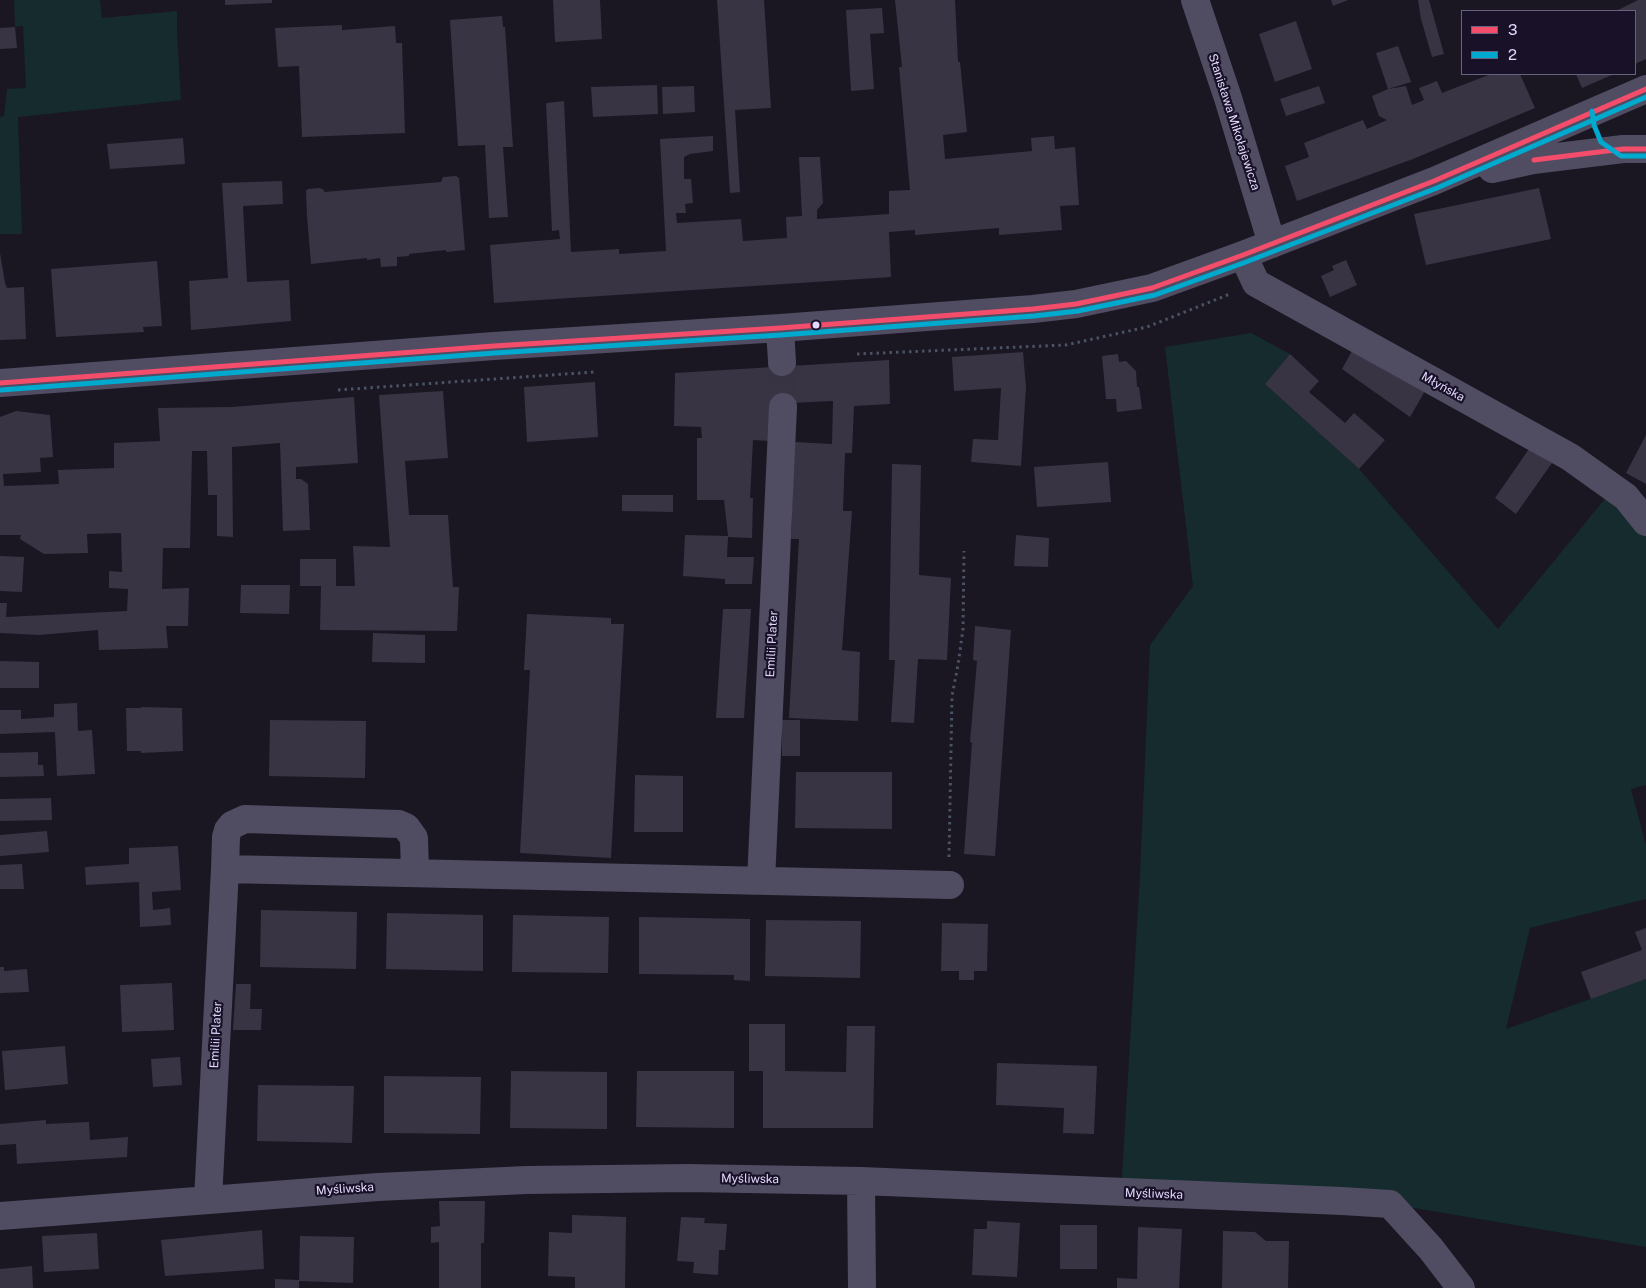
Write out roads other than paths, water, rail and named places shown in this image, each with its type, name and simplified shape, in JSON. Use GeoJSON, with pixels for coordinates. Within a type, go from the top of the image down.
{"type":"FeatureCollection","features":[{"type":"Feature","properties":{"kind":"street","name":"Stanisława Mikołajewicza"},"geometry":{"type":"LineString","coordinates":[[1194,0],[1228,98],[1272,244]]}},
{"type":"Feature","properties":{"kind":"street"},"geometry":{"type":"LineString","coordinates":[[0,382],[494,346],[780,328],[1033,309],[1076,304],[1152,288],[1243,256],[1434,181],[1646,89]]}},
{"type":"Feature","properties":{"kind":"street"},"geometry":{"type":"LineString","coordinates":[[1599,110],[1606,136],[1634,149]]}},
{"type":"Feature","properties":{"kind":"street"},"geometry":{"type":"LineString","coordinates":[[1434,181],[1533,160],[1634,149]]}},
{"type":"Feature","properties":{"kind":"street","name":"Młyńska"},"geometry":{"type":"LineString","coordinates":[[1243,256],[1256,283],[1570,458],[1626,497],[1646,522]]}},
{"type":"Feature","properties":{"kind":"street"},"geometry":{"type":"LineString","coordinates":[[780,328],[782,362]]}},
{"type":"Feature","properties":{"kind":"street","name":"Emilii Plater"},"geometry":{"type":"LineString","coordinates":[[761,880],[783,407]]}},
{"type":"Feature","properties":{"kind":"street","name":"Emilii Plater"},"geometry":{"type":"LineString","coordinates":[[208,1200],[226,837],[228,830],[232,824],[245,819],[399,824],[406,827],[414,838],[415,873]]}},
{"type":"Feature","properties":{"kind":"street"},"geometry":{"type":"LineString","coordinates":[[225,869],[950,885]]}},
{"type":"Feature","properties":{"kind":"street","name":"Myśliwska"},"geometry":{"type":"LineString","coordinates":[[0,1216],[378,1187],[526,1180],[687,1178],[862,1181],[1390,1204],[1431,1249],[1461,1288]]}},
{"type":"Feature","properties":{"kind":"street"},"geometry":{"type":"LineString","coordinates":[[862,1181],[862,1288]]}},
{"type":"Feature","properties":{"kind":"tunnel"},"geometry":{"type":"LineString","coordinates":[[782,362],[783,407]]}}]}
